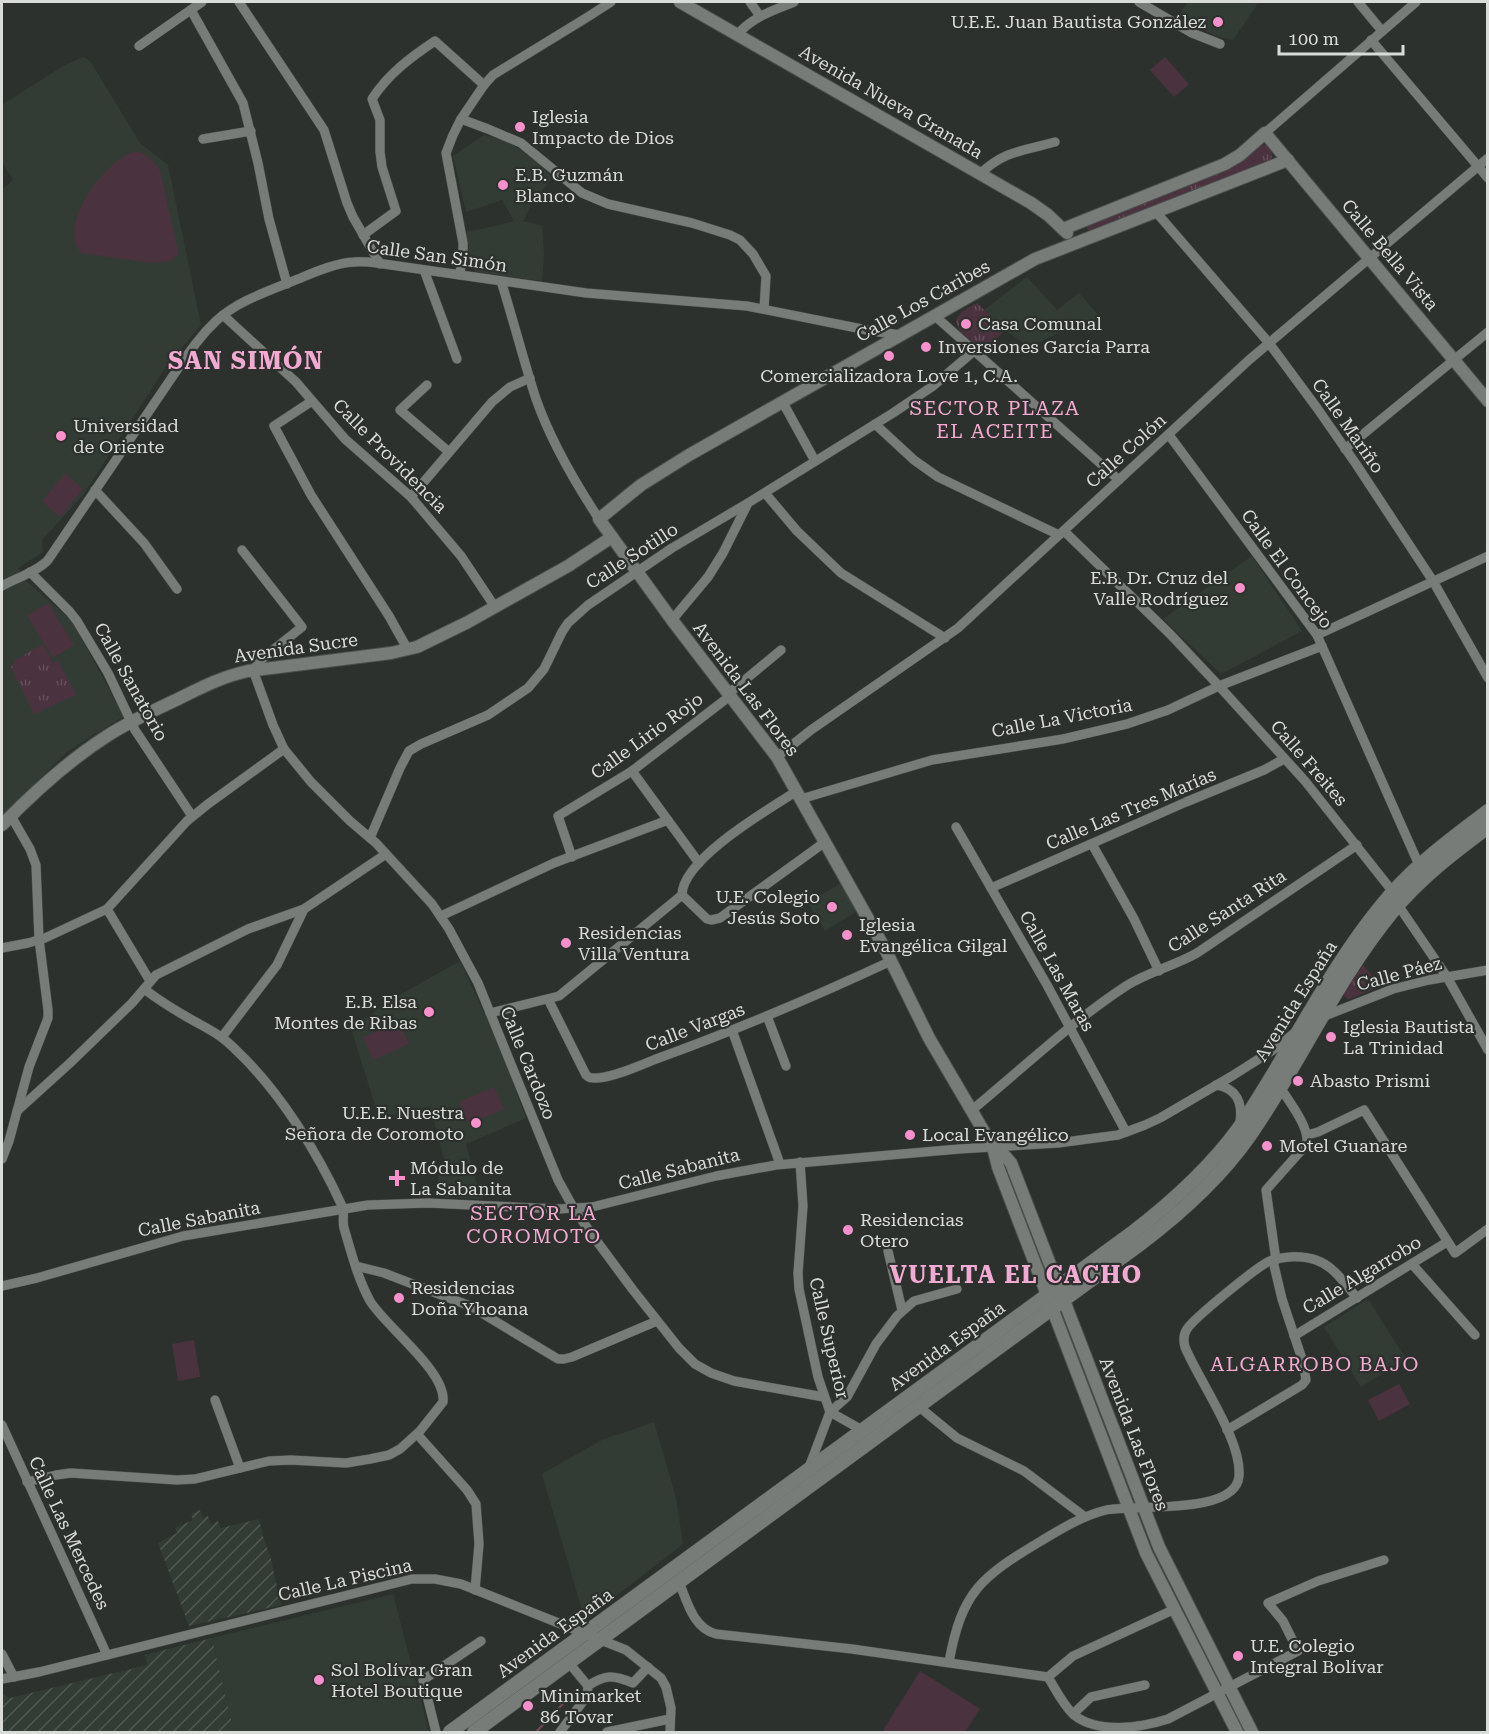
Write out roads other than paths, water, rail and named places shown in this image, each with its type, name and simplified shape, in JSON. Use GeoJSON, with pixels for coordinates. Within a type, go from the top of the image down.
{"type":"FeatureCollection","features":[{"type":"Feature","properties":{"kind":"main road","name":"Avenida España"},"geometry":{"type":"LineString","coordinates":[[474,1732],[679,1582],[867,1435],[1055,1298],[1159,1229],[1200,1192],[1240,1149],[1419,864],[1488,811]]}},
{"type":"Feature","properties":{"kind":"main road","name":"Avenida España"},"geometry":{"type":"LineString","coordinates":[[450,1732],[808,1470],[918,1406],[1055,1298],[1168,1204],[1203,1170],[1239,1128],[1350,947],[1396,898],[1488,827]]}},
{"type":"Feature","properties":{"kind":"street"},"geometry":{"type":"LineString","coordinates":[[139,46],[202,2]]}},
{"type":"Feature","properties":{"kind":"street"},"geometry":{"type":"LineString","coordinates":[[239,2],[324,130],[347,203],[380,264]]}},
{"type":"Feature","properties":{"kind":"street"},"geometry":{"type":"LineString","coordinates":[[459,275],[464,259],[463,243],[446,153],[461,120],[484,85],[499,71],[611,2]]}},
{"type":"Feature","properties":{"kind":"street","name":"Avenida Nueva Granada"},"geometry":{"type":"LineString","coordinates":[[680,2],[1031,203],[1048,215],[1076,243]]}},
{"type":"Feature","properties":{"kind":"street"},"geometry":{"type":"LineString","coordinates":[[750,2],[760,16]]}},
{"type":"Feature","properties":{"kind":"street"},"geometry":{"type":"LineString","coordinates":[[737,34],[748,23],[760,16],[794,2]]}},
{"type":"Feature","properties":{"kind":"street"},"geometry":{"type":"LineString","coordinates":[[1139,2],[1184,28],[1220,44]]}},
{"type":"Feature","properties":{"kind":"street"},"geometry":{"type":"LineString","coordinates":[[1358,2],[1382,31]]}},
{"type":"Feature","properties":{"kind":"street"},"geometry":{"type":"LineString","coordinates":[[1063,229],[1225,164],[1240,155],[1416,2]]}},
{"type":"Feature","properties":{"kind":"street"},"geometry":{"type":"LineString","coordinates":[[191,10],[243,103],[286,284]]}},
{"type":"Feature","properties":{"kind":"street"},"geometry":{"type":"LineString","coordinates":[[1371,40],[1488,178]]}},
{"type":"Feature","properties":{"kind":"street"},"geometry":{"type":"LineString","coordinates":[[363,235],[396,211],[380,159],[380,120],[372,99],[377,91],[402,64],[435,41],[484,85]]}},
{"type":"Feature","properties":{"kind":"street"},"geometry":{"type":"LineString","coordinates":[[461,120],[521,143],[591,198],[621,208],[692,223],[740,240],[753,254],[766,276],[764,309]]}},
{"type":"Feature","properties":{"kind":"street"},"geometry":{"type":"LineString","coordinates":[[203,139],[250,131]]}},
{"type":"Feature","properties":{"kind":"street","name":"Calle Bella Vista"},"geometry":{"type":"LineString","coordinates":[[1265,133],[1488,401]]}},
{"type":"Feature","properties":{"kind":"street"},"geometry":{"type":"LineString","coordinates":[[980,174],[998,159],[1017,151],[1055,142]]}},
{"type":"Feature","properties":{"kind":"street","name":"Calle Colón"},"geometry":{"type":"LineString","coordinates":[[777,757],[811,730],[945,638],[1269,343],[1488,158]]}},
{"type":"Feature","properties":{"kind":"street","name":"Calle Los Caribes"},"geometry":{"type":"LineString","coordinates":[[599,519],[651,478],[782,401],[1035,259],[1288,160]]}},
{"type":"Feature","properties":{"kind":"street","name":"Calle Mariño"},"geometry":{"type":"LineString","coordinates":[[1156,212],[1269,343],[1345,449],[1433,581],[1488,678]]}},
{"type":"Feature","properties":{"kind":"street","name":"Calle San Simón"},"geometry":{"type":"LineString","coordinates":[[2,586],[43,565],[48,560],[208,329],[223,315],[248,300],[343,264],[355,262],[380,264],[586,293],[735,305],[901,335]]}},
{"type":"Feature","properties":{"kind":"street"},"geometry":{"type":"LineString","coordinates":[[424,270],[457,359]]}},
{"type":"Feature","properties":{"kind":"street","name":"Avenida Las Flores"},"geometry":{"type":"LineString","coordinates":[[501,281],[543,416],[574,480],[636,571],[777,757],[891,961],[928,1038],[993,1147],[1011,1163],[1055,1298],[1146,1553],[1237,1732]]}},
{"type":"Feature","properties":{"kind":"street","name":"Calle Providencia"},"geometry":{"type":"LineString","coordinates":[[223,315],[296,382],[345,439],[411,497],[461,556],[495,607]]}},
{"type":"Feature","properties":{"kind":"street"},"geometry":{"type":"LineString","coordinates":[[935,316],[1119,480]]}},
{"type":"Feature","properties":{"kind":"street"},"geometry":{"type":"LineString","coordinates":[[1345,449],[1488,332]]}},
{"type":"Feature","properties":{"kind":"street","name":"Calle Sotillo"},"geometry":{"type":"LineString","coordinates":[[370,838],[396,776],[410,751],[488,715],[528,688],[544,669],[568,623],[588,605],[672,548],[748,504],[933,386],[974,351]]}},
{"type":"Feature","properties":{"kind":"street"},"geometry":{"type":"LineString","coordinates":[[411,497],[501,393],[530,378]]}},
{"type":"Feature","properties":{"kind":"street"},"geometry":{"type":"LineString","coordinates":[[427,386],[400,410],[449,452]]}},
{"type":"Feature","properties":{"kind":"street"},"geometry":{"type":"LineString","coordinates":[[312,401],[274,426],[311,495],[389,616],[408,650]]}},
{"type":"Feature","properties":{"kind":"street"},"geometry":{"type":"LineString","coordinates":[[782,401],[815,461]]}},
{"type":"Feature","properties":{"kind":"street","name":"Calle Freites"},"geometry":{"type":"LineString","coordinates":[[875,424],[914,460],[938,477],[1061,533],[1170,634],[1305,781],[1357,845],[1396,898],[1447,977],[1488,1050]]}},
{"type":"Feature","properties":{"kind":"street","name":"Calle El Concejo"},"geometry":{"type":"LineString","coordinates":[[1169,435],[1317,635],[1419,864]]}},
{"type":"Feature","properties":{"kind":"street"},"geometry":{"type":"LineString","coordinates":[[95,490],[144,543],[177,589]]}},
{"type":"Feature","properties":{"kind":"street"},"geometry":{"type":"LineString","coordinates":[[765,493],[797,531],[841,573],[945,638]]}},
{"type":"Feature","properties":{"kind":"street"},"geometry":{"type":"LineString","coordinates":[[672,620],[708,577],[748,504]]}},
{"type":"Feature","properties":{"kind":"street","name":"Avenida Sucre"},"geometry":{"type":"LineString","coordinates":[[2,825],[51,778],[108,735],[226,676],[254,670],[408,650],[495,607],[612,537]]}},
{"type":"Feature","properties":{"kind":"street"},"geometry":{"type":"LineString","coordinates":[[242,550],[302,627],[263,658],[254,670]]}},
{"type":"Feature","properties":{"kind":"street"},"geometry":{"type":"LineString","coordinates":[[1317,635],[1488,556]]}},
{"type":"Feature","properties":{"kind":"street","name":"Calle Sanatorio"},"geometry":{"type":"LineString","coordinates":[[30,572],[77,621],[108,673],[135,730],[192,816]]}},
{"type":"Feature","properties":{"kind":"street","name":"Calle La Victoria"},"geometry":{"type":"LineString","coordinates":[[682,895],[683,885],[706,855],[728,837],[799,795],[932,760],[1063,739],[1127,724],[1168,710],[1219,686],[1322,646]]}},
{"type":"Feature","properties":{"kind":"street","name":"Calle Lirio Rojo"},"geometry":{"type":"LineString","coordinates":[[572,857],[558,816],[632,771],[729,695],[781,650]]}},
{"type":"Feature","properties":{"kind":"street","name":"Calle Cardozo"},"geometry":{"type":"LineString","coordinates":[[254,670],[284,749],[324,796],[386,854],[441,916],[471,969],[558,1180],[574,1209],[657,1321],[688,1358],[711,1373],[741,1383],[824,1397]]}},
{"type":"Feature","properties":{"kind":"street"},"geometry":{"type":"LineString","coordinates":[[2,948],[39,939],[106,909],[192,816],[284,749]]}},
{"type":"Feature","properties":{"kind":"street","name":"Calle Las Tres Marías"},"geometry":{"type":"LineString","coordinates":[[991,888],[1264,770],[1284,759]]}},
{"type":"Feature","properties":{"kind":"street"},"geometry":{"type":"LineString","coordinates":[[632,771],[699,863]]}},
{"type":"Feature","properties":{"kind":"street"},"geometry":{"type":"LineString","coordinates":[[2,1159],[29,1067],[48,1018],[48,1000],[39,939],[36,865],[30,849],[11,816]]}},
{"type":"Feature","properties":{"kind":"street"},"geometry":{"type":"LineString","coordinates":[[441,916],[537,871],[668,820]]}},
{"type":"Feature","properties":{"kind":"street","name":"Calle Las Maras"},"geometry":{"type":"LineString","coordinates":[[956,827],[1070,1027],[1126,1132]]}},
{"type":"Feature","properties":{"kind":"street"},"geometry":{"type":"LineString","coordinates":[[490,1013],[564,993],[682,895],[707,919],[720,918],[825,842]]}},
{"type":"Feature","properties":{"kind":"street"},"geometry":{"type":"LineString","coordinates":[[1092,844],[1134,919],[1159,971]]}},
{"type":"Feature","properties":{"kind":"street","name":"Calle Santa Rita"},"geometry":{"type":"LineString","coordinates":[[972,1110],[1070,1027],[1126,986],[1197,953],[1357,845]]}},
{"type":"Feature","properties":{"kind":"street"},"geometry":{"type":"LineString","coordinates":[[17,1111],[70,1063],[156,975],[228,938],[304,909],[386,854]]}},
{"type":"Feature","properties":{"kind":"street"},"geometry":{"type":"LineString","coordinates":[[27,1482],[42,1477],[71,1473],[187,1480],[278,1460],[346,1463],[370,1460],[394,1453],[417,1434],[440,1406],[443,1398],[442,1390],[431,1370],[377,1311],[363,1287],[344,1226],[343,1209],[290,1115],[259,1074],[222,1037],[167,1006],[147,985],[106,909]]}},
{"type":"Feature","properties":{"kind":"street"},"geometry":{"type":"LineString","coordinates":[[222,1037],[277,965],[304,909]]}},
{"type":"Feature","properties":{"kind":"street","name":"Calle Vargas"},"geometry":{"type":"LineString","coordinates":[[548,999],[583,1070],[588,1077],[593,1079],[628,1070],[732,1030],[891,961]]}},
{"type":"Feature","properties":{"kind":"street","name":"Calle Páez"},"geometry":{"type":"LineString","coordinates":[[1322,1017],[1394,989],[1488,970]]}},
{"type":"Feature","properties":{"kind":"street"},"geometry":{"type":"LineString","coordinates":[[767,1016],[786,1066]]}},
{"type":"Feature","properties":{"kind":"street","name":"Calle Sabanita"},"geometry":{"type":"LineString","coordinates":[[2,1286],[183,1236],[343,1209],[388,1204],[428,1203],[574,1209],[592,1207],[751,1168],[780,1164],[1099,1138],[1126,1132],[1152,1122],[1276,1048],[1300,1029]]}},
{"type":"Feature","properties":{"kind":"street"},"geometry":{"type":"LineString","coordinates":[[732,1030],[780,1164]]}},
{"type":"Feature","properties":{"kind":"street"},"geometry":{"type":"LineString","coordinates":[[1216,1085],[1230,1090],[1238,1098],[1241,1108],[1239,1128]]}},
{"type":"Feature","properties":{"kind":"street"},"geometry":{"type":"LineString","coordinates":[[1227,1430],[1304,1383],[1306,1373],[1282,1299],[1274,1260],[1266,1190],[1308,1141],[1301,1122],[1280,1087]]}},
{"type":"Feature","properties":{"kind":"street"},"geometry":{"type":"LineString","coordinates":[[1307,1135],[1364,1110],[1455,1253],[1488,1229]]}},
{"type":"Feature","properties":{"kind":"street","name":"Calle Superior"},"geometry":{"type":"LineString","coordinates":[[800,1162],[803,1206],[799,1288],[815,1367],[830,1412],[867,1435]]}},
{"type":"Feature","properties":{"kind":"street","name":"Calle Algarrobo"},"geometry":{"type":"LineString","coordinates":[[1294,1336],[1447,1242]]}},
{"type":"Feature","properties":{"kind":"street"},"geometry":{"type":"LineString","coordinates":[[888,1251],[902,1310]]}},
{"type":"Feature","properties":{"kind":"street"},"geometry":{"type":"LineString","coordinates":[[949,1662],[958,1622],[970,1597],[979,1585],[1000,1566],[1024,1551],[1085,1517],[1108,1509],[1190,1506],[1217,1498],[1232,1489],[1238,1482],[1239,1467],[1227,1430],[1185,1347],[1184,1334],[1193,1323],[1251,1273],[1274,1260],[1298,1257],[1318,1261],[1336,1274],[1357,1298]]}},
{"type":"Feature","properties":{"kind":"street"},"geometry":{"type":"LineString","coordinates":[[1412,1264],[1475,1335]]}},
{"type":"Feature","properties":{"kind":"street"},"geometry":{"type":"LineString","coordinates":[[356,1266],[384,1273],[470,1306],[558,1359],[572,1357],[657,1321]]}},
{"type":"Feature","properties":{"kind":"street"},"geometry":{"type":"LineString","coordinates":[[830,1412],[847,1396],[876,1344],[902,1310],[914,1301],[957,1289]]}},
{"type":"Feature","properties":{"kind":"street","name":"Avenida Las Flores"},"geometry":{"type":"LineString","coordinates":[[1055,1298],[1164,1558],[1252,1732]]}},
{"type":"Feature","properties":{"kind":"street"},"geometry":{"type":"LineString","coordinates":[[215,1400],[240,1468]]}},
{"type":"Feature","properties":{"kind":"street"},"geometry":{"type":"LineString","coordinates":[[918,1406],[957,1438],[1024,1471],[1085,1517]]}},
{"type":"Feature","properties":{"kind":"street","name":"Calle Superior"},"geometry":{"type":"LineString","coordinates":[[808,1470],[830,1412]]}},
{"type":"Feature","properties":{"kind":"street","name":"Calle Las Mercedes"},"geometry":{"type":"LineString","coordinates":[[2,1425],[107,1656]]}},
{"type":"Feature","properties":{"kind":"street"},"geometry":{"type":"LineString","coordinates":[[417,1434],[467,1490],[476,1504],[479,1544],[475,1590]]}},
{"type":"Feature","properties":{"kind":"street"},"geometry":{"type":"LineString","coordinates":[[679,1582],[699,1624],[708,1632],[764,1641],[833,1647],[949,1662],[1048,1677],[1073,1714],[1092,1726],[1122,1731],[1168,1719],[1298,1651],[1283,1621],[1268,1603],[1318,1581],[1384,1560]]}},
{"type":"Feature","properties":{"kind":"street","name":"Calle La Piscina"},"geometry":{"type":"LineString","coordinates":[[2,1679],[107,1656],[423,1578],[445,1580],[475,1590],[626,1650],[661,1678],[666,1686],[670,1701],[670,1732]]}},
{"type":"Feature","properties":{"kind":"street"},"geometry":{"type":"LineString","coordinates":[[1048,1677],[1073,1656],[1174,1609]]}},
{"type":"Feature","properties":{"kind":"street"},"geometry":{"type":"LineString","coordinates":[[436,1732],[423,1680],[481,1641]]}},
{"type":"Feature","properties":{"kind":"street"},"geometry":{"type":"LineString","coordinates":[[2,1654],[14,1677]]}},
{"type":"Feature","properties":{"kind":"street"},"geometry":{"type":"LineString","coordinates":[[560,1732],[587,1696],[588,1686],[569,1663]]}},
{"type":"Feature","properties":{"kind":"street"},"geometry":{"type":"LineString","coordinates":[[588,1686],[607,1677],[622,1678],[633,1683],[648,1667]]}},
{"type":"Feature","properties":{"kind":"street"},"geometry":{"type":"LineString","coordinates":[[1073,1714],[1091,1697],[1145,1685]]}},
{"type":"Feature","properties":{"kind":"street"},"geometry":{"type":"LineString","coordinates":[[607,1732],[670,1719]]}},
{"type":"Feature","properties":{"kind":"waterway"},"geometry":{"type":"LineString","coordinates":[[536,1732],[578,1688]]}},
{"type":"Feature","properties":{"kind":"place","name":"U.E.E. Juan Bautista González"},"geometry":{"type":"Point","coordinates":[1218,22]}},
{"type":"Feature","properties":{"kind":"place","name":"Iglesia Impacto de Dios"},"geometry":{"type":"Point","coordinates":[520,127]}},
{"type":"Feature","properties":{"kind":"place","name":"E.B. Guzmán Blanco"},"geometry":{"type":"Point","coordinates":[503,185]}},
{"type":"Feature","properties":{"kind":"place","name":"Casa Comunal"},"geometry":{"type":"Point","coordinates":[966,324]}},
{"type":"Feature","properties":{"kind":"place","name":"Inversiones García Parra"},"geometry":{"type":"Point","coordinates":[926,347]}},
{"type":"Feature","properties":{"kind":"place","name":"Comercializadora Love 1, C.A."},"geometry":{"type":"Point","coordinates":[889,356]}},
{"type":"Feature","properties":{"kind":"place","name":"Universidad de Oriente"},"geometry":{"type":"Point","coordinates":[61,436]}},
{"type":"Feature","properties":{"kind":"place","name":"E.B. Dr. Cruz del Valle Rodríguez"},"geometry":{"type":"Point","coordinates":[1240,588]}},
{"type":"Feature","properties":{"kind":"place","name":"U.E. Colegio Jesús Soto"},"geometry":{"type":"Point","coordinates":[832,907]}},
{"type":"Feature","properties":{"kind":"place","name":"Iglesia Evangélica Gilgal"},"geometry":{"type":"Point","coordinates":[847,935]}},
{"type":"Feature","properties":{"kind":"place","name":"Residencias Villa Ventura"},"geometry":{"type":"Point","coordinates":[566,943]}},
{"type":"Feature","properties":{"kind":"place","name":"E.B. Elsa Montes de Ribas"},"geometry":{"type":"Point","coordinates":[429,1012]}},
{"type":"Feature","properties":{"kind":"place","name":"Iglesia Bautista La Trinidad"},"geometry":{"type":"Point","coordinates":[1331,1037]}},
{"type":"Feature","properties":{"kind":"place","name":"Abasto Prismi"},"geometry":{"type":"Point","coordinates":[1298,1081]}},
{"type":"Feature","properties":{"kind":"place","name":"U.E.E. Nuestra Señora de Coromoto"},"geometry":{"type":"Point","coordinates":[476,1123]}},
{"type":"Feature","properties":{"kind":"place","name":"Local Evangélico"},"geometry":{"type":"Point","coordinates":[910,1135]}},
{"type":"Feature","properties":{"kind":"place","name":"Motel Guanare"},"geometry":{"type":"Point","coordinates":[1267,1146]}},
{"type":"Feature","properties":{"kind":"place","name":"Módulo de La Sabanita"},"geometry":{"type":"Point","coordinates":[397,1178]}},
{"type":"Feature","properties":{"kind":"place","name":"Residencias Otero"},"geometry":{"type":"Point","coordinates":[848,1230]}},
{"type":"Feature","properties":{"kind":"place","name":"Residencias Doña Yhoana"},"geometry":{"type":"Point","coordinates":[399,1298]}},
{"type":"Feature","properties":{"kind":"place","name":"U.E. Colegio Integral Bolívar"},"geometry":{"type":"Point","coordinates":[1238,1656]}},
{"type":"Feature","properties":{"kind":"place","name":"Sol Bolívar Gran Hotel Boutique"},"geometry":{"type":"Point","coordinates":[319,1680]}},
{"type":"Feature","properties":{"kind":"place","name":"Minimarket 86 Tovar"},"geometry":{"type":"Point","coordinates":[528,1706]}},
{"type":"Feature","properties":{"kind":"district","name":"SAN SIMÓN"},"geometry":{"type":"Point","coordinates":[246,361]}},
{"type":"Feature","properties":{"kind":"district","name":"SECTOR PLAZA EL ACEITE"},"geometry":{"type":"Point","coordinates":[995,420]}},
{"type":"Feature","properties":{"kind":"district","name":"SECTOR LA COROMOTO"},"geometry":{"type":"Point","coordinates":[534,1224]}},
{"type":"Feature","properties":{"kind":"district","name":"VUELTA EL CACHO"},"geometry":{"type":"Point","coordinates":[1016,1275]}},
{"type":"Feature","properties":{"kind":"district","name":"ALGARROBO BAJO"},"geometry":{"type":"Point","coordinates":[1315,1364]}}]}
